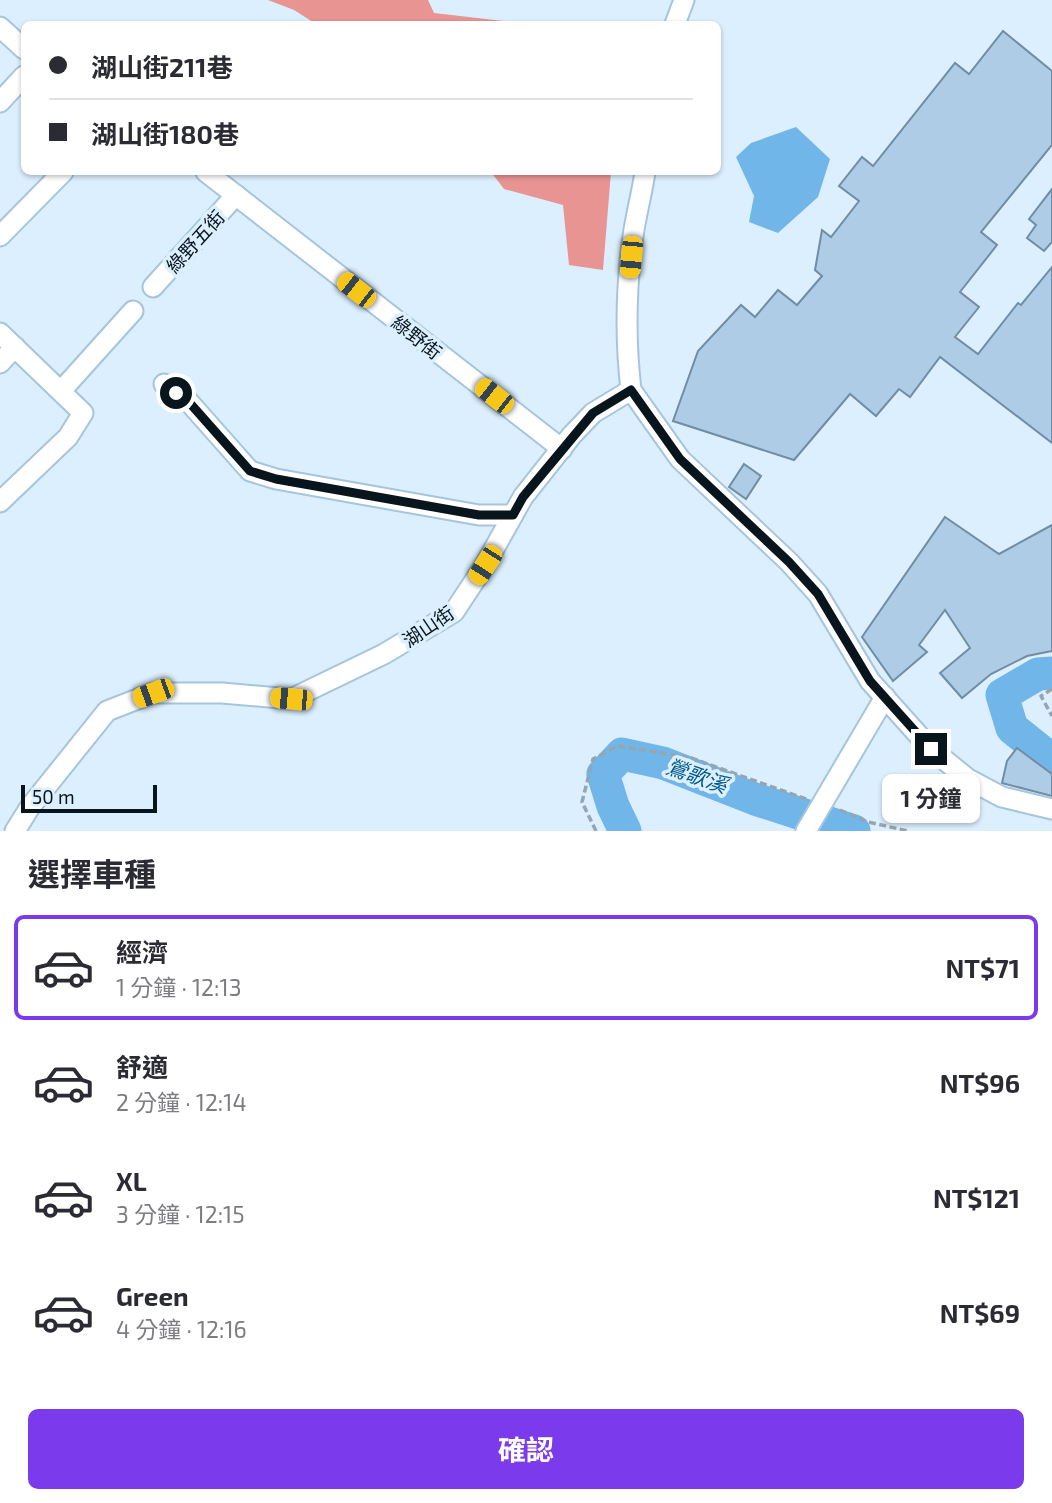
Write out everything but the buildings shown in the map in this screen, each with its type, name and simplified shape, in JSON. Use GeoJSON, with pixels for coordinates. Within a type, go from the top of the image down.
{"type":"FeatureCollection","features":[{"type":"Feature","properties":{"kind":"street"},"geometry":{"type":"LineString","coordinates":[[676,21],[684,0]]}},
{"type":"Feature","properties":{"kind":"street"},"geometry":{"type":"LineString","coordinates":[[0,27],[21,46]]}},
{"type":"Feature","properties":{"kind":"street"},"geometry":{"type":"LineString","coordinates":[[0,102],[21,79]]}},
{"type":"Feature","properties":{"kind":"street"},"geometry":{"type":"LineString","coordinates":[[0,236],[60,175]]}},
{"type":"Feature","properties":{"kind":"street","name":"綠野街"},"geometry":{"type":"LineString","coordinates":[[210,175],[562,449]]}},
{"type":"Feature","properties":{"kind":"street"},"geometry":{"type":"LineString","coordinates":[[644,175],[633,236],[627,300],[627,355],[631,390],[680,459],[789,562],[818,594],[870,681],[931,749],[968,779],[1002,797],[1052,809]]}},
{"type":"Feature","properties":{"kind":"street","name":"綠野五街"},"geometry":{"type":"LineString","coordinates":[[153,287],[236,195]]}},
{"type":"Feature","properties":{"kind":"street"},"geometry":{"type":"LineString","coordinates":[[61,391],[133,311]]}},
{"type":"Feature","properties":{"kind":"street"},"geometry":{"type":"LineString","coordinates":[[0,333],[83,413],[68,437],[0,502]]}},
{"type":"Feature","properties":{"kind":"street"},"geometry":{"type":"LineString","coordinates":[[0,363],[15,347]]}},
{"type":"Feature","properties":{"kind":"street"},"geometry":{"type":"LineString","coordinates":[[164,384],[188,401],[250,471],[276,479],[479,515],[513,515]]}},
{"type":"Feature","properties":{"kind":"street","name":"湖山街"},"geometry":{"type":"LineString","coordinates":[[15,831],[30,807],[107,710],[153,693],[222,693],[291,699],[361,666],[454,612],[523,497],[593,413],[631,390]]}},
{"type":"Feature","properties":{"kind":"street"},"geometry":{"type":"LineString","coordinates":[[806,831],[885,697]]}},
{"type":"Feature","properties":{"kind":"path"},"geometry":{"type":"LineString","coordinates":[[1052,689],[1041,696],[1052,716]]}},
{"type":"Feature","properties":{"kind":"path"},"geometry":{"type":"LineString","coordinates":[[596,831],[582,802],[593,759],[618,746],[691,758],[868,822],[908,831]]}},
{"type":"Feature","properties":{"kind":"shaded area"},"geometry":{"type":"Polygon","coordinates":[[[268,0],[428,0],[434,13],[504,21],[311,21],[294,10],[268,0]]]}},
{"type":"Feature","properties":{"kind":"shaded area"},"geometry":{"type":"Polygon","coordinates":[[[493,175],[611,175],[603,270],[569,265],[563,205],[504,189],[493,175]]]}},
{"type":"Feature","properties":{"kind":"water"},"geometry":{"type":"Polygon","coordinates":[[[796,127],[830,159],[818,197],[778,233],[749,222],[754,196],[736,157],[751,143],[796,127]]]}},
{"type":"Feature","properties":{"kind":"waterway","name":"鶯歌溪"},"geometry":{"type":"LineString","coordinates":[[1052,673],[1038,674],[1002,695],[1012,728],[1052,760]]}},
{"type":"Feature","properties":{"kind":"waterway","name":"鶯歌溪"},"geometry":{"type":"LineString","coordinates":[[625,831],[613,806],[603,774],[622,754],[663,763],[755,799],[854,831]]}},
{"type":"Feature","properties":{"kind":"route"},"geometry":{"type":"LineString","coordinates":[[176,393],[188,401],[250,471],[276,479],[479,515],[513,515],[523,497],[572,435],[593,413],[631,390],[680,459],[789,562],[818,594],[870,681],[931,749]]}}]}
